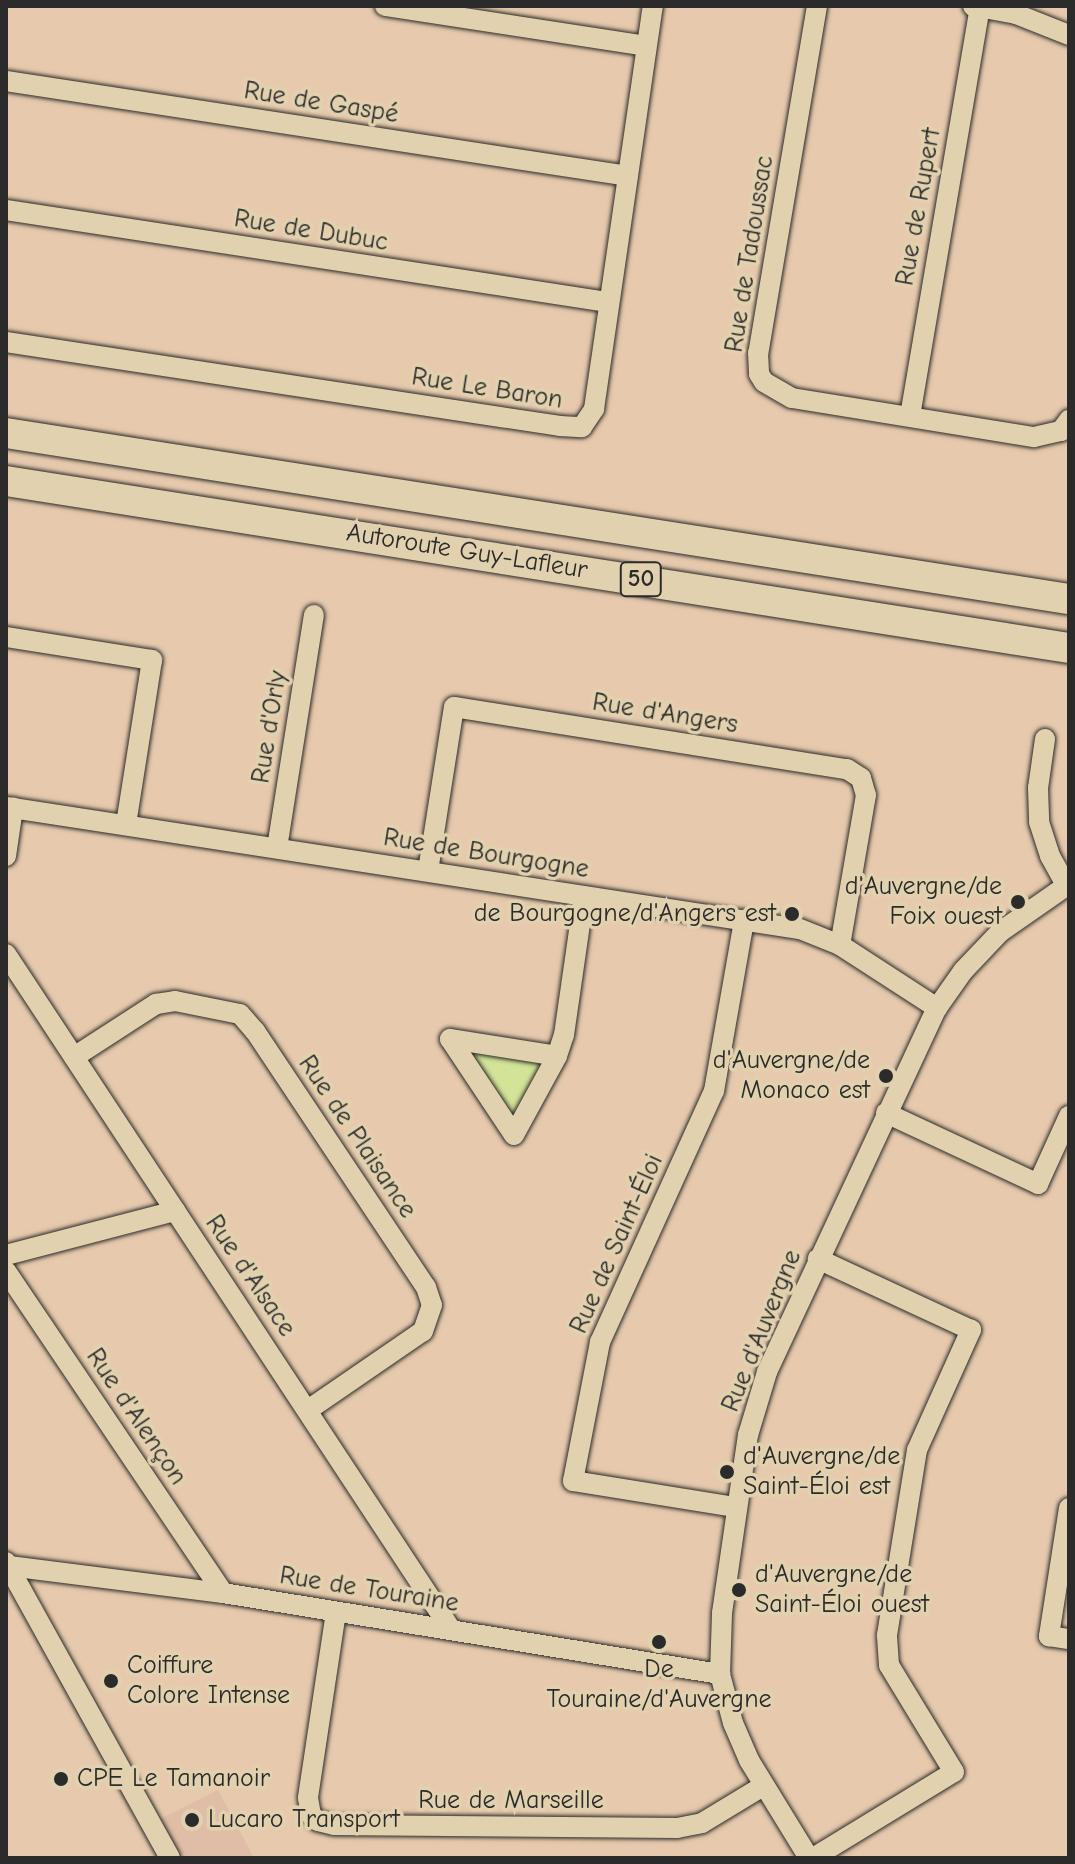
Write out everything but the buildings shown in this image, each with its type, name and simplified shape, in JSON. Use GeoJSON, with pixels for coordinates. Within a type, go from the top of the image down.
{"type":"FeatureCollection","features":[{"type":"Feature","properties":{"kind":"highway","name":"Autoroute Guy-Lafleur"},"geometry":{"type":"LineString","coordinates":[[6,433],[1069,599]]}},
{"type":"Feature","properties":{"kind":"highway","name":"Autoroute Guy-Lafleur"},"geometry":{"type":"LineString","coordinates":[[6,481],[1069,648]]}},
{"type":"Feature","properties":{"kind":"street"},"geometry":{"type":"LineString","coordinates":[[385,6],[646,46]]}},
{"type":"Feature","properties":{"kind":"street","name":"Rue Le Baron"},"geometry":{"type":"LineString","coordinates":[[6,342],[576,428],[593,416],[653,6]]}},
{"type":"Feature","properties":{"kind":"street","name":"Rue de Tadoussac"},"geometry":{"type":"LineString","coordinates":[[817,6],[758,353],[759,374],[772,389],[792,398],[1043,437],[1061,431],[1069,420]]}},
{"type":"Feature","properties":{"kind":"street"},"geometry":{"type":"LineString","coordinates":[[977,7],[1034,19],[1069,35]]}},
{"type":"Feature","properties":{"kind":"street","name":"Rue de Rupert"},"geometry":{"type":"LineString","coordinates":[[910,416],[977,7]]}},
{"type":"Feature","properties":{"kind":"street","name":"Rue de Gaspé"},"geometry":{"type":"LineString","coordinates":[[6,81],[628,176]]}},
{"type":"Feature","properties":{"kind":"street","name":"Rue de Dubuc"},"geometry":{"type":"LineString","coordinates":[[6,210],[608,302]]}},
{"type":"Feature","properties":{"kind":"street","name":"Rue d'Orly"},"geometry":{"type":"LineString","coordinates":[[277,848],[314,615]]}},
{"type":"Feature","properties":{"kind":"street"},"geometry":{"type":"LineString","coordinates":[[6,637],[152,660],[126,825]]}},
{"type":"Feature","properties":{"kind":"street","name":"Rue d'Angers"},"geometry":{"type":"LineString","coordinates":[[428,871],[454,707],[847,769],[861,778],[866,795],[840,945]]}},
{"type":"Feature","properties":{"kind":"street"},"geometry":{"type":"LineString","coordinates":[[1045,739],[1038,788],[1039,822],[1050,856],[1068,885]]}},
{"type":"Feature","properties":{"kind":"street"},"geometry":{"type":"LineString","coordinates":[[6,856],[9,807]]}},
{"type":"Feature","properties":{"kind":"street","name":"Rue de Bourgogne"},"geometry":{"type":"LineString","coordinates":[[9,807],[800,929],[840,945],[937,1008]]}},
{"type":"Feature","properties":{"kind":"street","name":"Rue d'Auvergne"},"geometry":{"type":"LineString","coordinates":[[811,1858],[763,1786],[733,1723],[720,1674],[720,1634],[735,1507],[748,1435],[764,1382],[818,1259],[937,1008],[963,971],[1000,932],[1068,885]]}},
{"type":"Feature","properties":{"kind":"street"},"geometry":{"type":"LineString","coordinates":[[557,1056],[450,1039],[514,1135],[557,1056],[564,1035],[584,896]]}},
{"type":"Feature","properties":{"kind":"street","name":"Rue de Saint-Éloi"},"geometry":{"type":"LineString","coordinates":[[735,1507],[573,1481],[600,1342],[714,1091],[744,920]]}},
{"type":"Feature","properties":{"kind":"street","name":"Rue d'Alsace"},"geometry":{"type":"LineString","coordinates":[[6,954],[450,1628]]}},
{"type":"Feature","properties":{"kind":"street","name":"Rue de Plaisance"},"geometry":{"type":"LineString","coordinates":[[74,1057],[156,1004],[175,1001],[240,1014],[255,1031],[426,1287],[432,1305],[423,1331],[308,1410]]}},
{"type":"Feature","properties":{"kind":"street"},"geometry":{"type":"LineString","coordinates":[[886,1113],[1038,1184],[1069,1116]]}},
{"type":"Feature","properties":{"kind":"street"},"geometry":{"type":"LineString","coordinates":[[6,1255],[175,1211]]}},
{"type":"Feature","properties":{"kind":"street"},"geometry":{"type":"LineString","coordinates":[[811,1858],[954,1772],[889,1665],[887,1635],[914,1462],[971,1330],[818,1259]]}},
{"type":"Feature","properties":{"kind":"street","name":"Rue d'Alençon"},"geometry":{"type":"LineString","coordinates":[[6,1271],[223,1593]]}},
{"type":"Feature","properties":{"kind":"street"},"geometry":{"type":"LineString","coordinates":[[1069,1508],[1049,1636],[1069,1639]]}},
{"type":"Feature","properties":{"kind":"street"},"geometry":{"type":"LineString","coordinates":[[7,1564],[170,1858]]}},
{"type":"Feature","properties":{"kind":"street","name":"Rue de Touraine"},"geometry":{"type":"LineString","coordinates":[[7,1564],[450,1628],[720,1674]]}},
{"type":"Feature","properties":{"kind":"street","name":"Rue de Marseille"},"geometry":{"type":"LineString","coordinates":[[336,1612],[308,1798],[311,1815],[318,1821],[334,1825],[677,1828],[714,1817],[763,1786]]}},
{"type":"Feature","properties":{"kind":"shaded area"},"geometry":{"type":"Polygon","coordinates":[[[218,1790],[254,1858],[182,1858],[160,1819],[218,1790]]]}},
{"type":"Feature","properties":{"kind":"green space"},"geometry":{"type":"Polygon","coordinates":[[[450,1039],[557,1056],[514,1135],[450,1039]]]}},
{"type":"Feature","properties":{"kind":"place","name":"d'Auvergne/de Foix ouest"},"geometry":{"type":"Point","coordinates":[1018,902]}},
{"type":"Feature","properties":{"kind":"place","name":"de Bourgogne/d'Angers est"},"geometry":{"type":"Point","coordinates":[792,914]}},
{"type":"Feature","properties":{"kind":"place","name":"d'Auvergne/de Monaco est"},"geometry":{"type":"Point","coordinates":[886,1076]}},
{"type":"Feature","properties":{"kind":"place","name":"d'Auvergne/de Saint-Éloi est"},"geometry":{"type":"Point","coordinates":[727,1472]}},
{"type":"Feature","properties":{"kind":"place","name":"d'Auvergne/de Saint-Éloi ouest"},"geometry":{"type":"Point","coordinates":[739,1590]}},
{"type":"Feature","properties":{"kind":"place","name":"De Touraine/d'Auvergne"},"geometry":{"type":"Point","coordinates":[659,1642]}},
{"type":"Feature","properties":{"kind":"place","name":"Coiffure Colore Intense"},"geometry":{"type":"Point","coordinates":[111,1681]}},
{"type":"Feature","properties":{"kind":"place","name":"CPE Le Tamanoir"},"geometry":{"type":"Point","coordinates":[61,1779]}},
{"type":"Feature","properties":{"kind":"place","name":"Lucaro Transport"},"geometry":{"type":"Point","coordinates":[192,1820]}}]}
